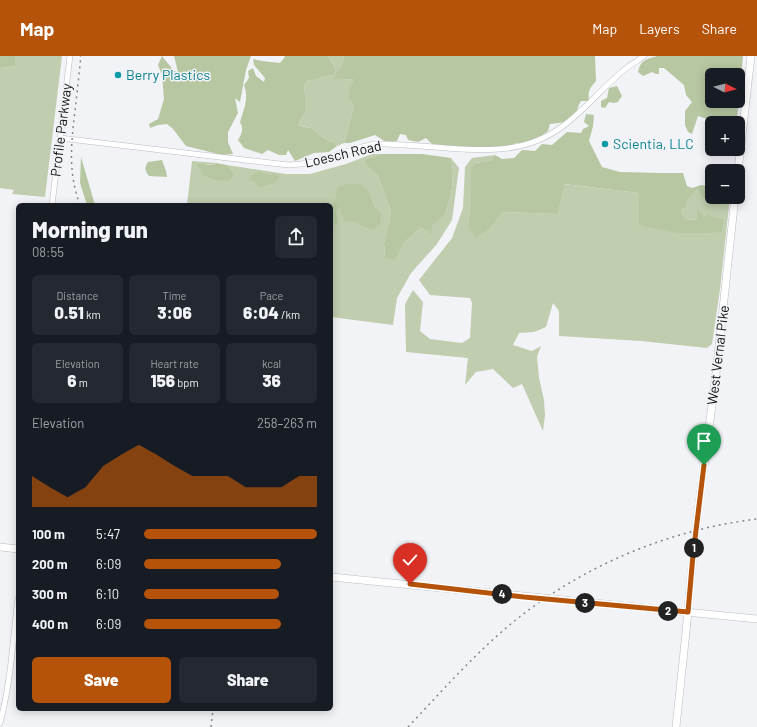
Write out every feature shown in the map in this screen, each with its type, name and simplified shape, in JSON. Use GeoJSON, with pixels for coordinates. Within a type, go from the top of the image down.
{"type":"FeatureCollection","features":[{"type":"Feature","properties":{"kind":"main road"},"geometry":{"type":"LineString","coordinates":[[739,164],[751,56]]}},
{"type":"Feature","properties":{"kind":"main road","name":"West Vernal Pike"},"geometry":{"type":"LineString","coordinates":[[676,727],[693,555],[716,374],[734,204]]}},
{"type":"Feature","properties":{"kind":"main road"},"geometry":{"type":"LineString","coordinates":[[0,547],[16,549]]}},
{"type":"Feature","properties":{"kind":"main road"},"geometry":{"type":"LineString","coordinates":[[333,577],[757,619]]}},
{"type":"Feature","properties":{"kind":"street","name":"Profile Parkway"},"geometry":{"type":"LineString","coordinates":[[52,203],[70,56]]}},
{"type":"Feature","properties":{"kind":"street","name":"Loesch Road"},"geometry":{"type":"LineString","coordinates":[[60,138],[289,165],[313,162],[374,144],[475,150],[511,148],[529,144],[563,127],[623,71],[644,56]]}},
{"type":"Feature","properties":{"kind":"street"},"geometry":{"type":"LineString","coordinates":[[0,723],[8,685],[16,615]]}},
{"type":"Feature","properties":{"kind":"green space"},"geometry":{"type":"Polygon","coordinates":[[[0,56],[15,56],[15,66],[0,68],[0,56]]]}},
{"type":"Feature","properties":{"kind":"green space"},"geometry":{"type":"Polygon","coordinates":[[[15,56],[62,56],[45,197],[12,194],[14,190],[0,188],[0,68],[15,66],[15,56]]]}},
{"type":"Feature","properties":{"kind":"green space"},"geometry":{"type":"Polygon","coordinates":[[[162,56],[174,71],[178,72],[174,56],[251,56],[246,70],[240,102],[235,98],[238,113],[228,132],[228,142],[233,154],[222,155],[186,146],[173,129],[167,124],[150,128],[149,124],[158,119],[164,99],[162,75],[158,65],[162,56]]]}},
{"type":"Feature","properties":{"kind":"green space"},"geometry":{"type":"Polygon","coordinates":[[[284,56],[328,56],[336,70],[333,75],[308,80],[304,85],[305,112],[298,125],[311,128],[325,139],[334,142],[337,146],[329,152],[314,153],[295,161],[288,150],[286,155],[279,155],[268,150],[262,154],[244,148],[238,140],[242,131],[240,122],[245,104],[246,94],[244,85],[249,78],[248,71],[253,68],[256,76],[264,82],[265,78],[254,65],[253,59],[280,63],[285,57],[284,56]]]}},
{"type":"Feature","properties":{"kind":"green space"},"geometry":{"type":"Polygon","coordinates":[[[328,56],[344,57],[341,69],[337,72],[345,79],[355,80],[349,99],[354,106],[344,143],[337,146],[334,142],[325,139],[311,128],[298,125],[305,112],[304,85],[308,80],[333,75],[336,70],[328,56]]]}},
{"type":"Feature","properties":{"kind":"green space"},"geometry":{"type":"Polygon","coordinates":[[[342,56],[595,56],[596,81],[590,90],[589,101],[581,101],[574,116],[568,120],[550,124],[548,131],[538,138],[525,143],[516,143],[510,146],[486,147],[481,149],[437,149],[426,138],[418,142],[408,140],[406,135],[400,134],[397,141],[386,142],[375,135],[350,143],[344,143],[354,106],[349,99],[349,90],[355,80],[334,78],[341,68],[344,57],[342,56]]]}},
{"type":"Feature","properties":{"kind":"green space"},"geometry":{"type":"Polygon","coordinates":[[[657,56],[743,56],[742,68],[705,68],[705,108],[738,108],[737,116],[705,116],[705,118],[698,116],[692,134],[688,132],[685,125],[685,111],[692,102],[686,95],[684,85],[664,68],[659,68],[659,74],[652,72],[643,76],[638,72],[642,62],[657,56]]]}},
{"type":"Feature","properties":{"kind":"green space"},"geometry":{"type":"Polygon","coordinates":[[[617,86],[622,96],[618,102],[609,102],[605,108],[601,107],[601,101],[607,98],[609,88],[617,86]]]}},
{"type":"Feature","properties":{"kind":"green space"},"geometry":{"type":"Polygon","coordinates":[[[586,114],[594,115],[589,141],[602,167],[620,172],[683,173],[687,186],[692,188],[701,185],[705,186],[705,199],[698,189],[690,197],[686,208],[681,210],[685,219],[697,220],[697,209],[705,216],[708,214],[725,219],[722,232],[678,233],[639,225],[639,193],[564,184],[558,214],[504,212],[491,227],[476,238],[468,225],[471,200],[471,170],[476,163],[491,160],[495,155],[502,159],[514,158],[522,150],[535,151],[542,144],[552,145],[567,132],[581,133],[583,129],[589,126],[584,122],[586,114]]]}},
{"type":"Feature","properties":{"kind":"green space"},"geometry":{"type":"Polygon","coordinates":[[[372,154],[382,154],[367,159],[363,162],[378,176],[391,212],[384,243],[385,258],[422,227],[431,225],[445,215],[452,189],[453,170],[451,158],[459,168],[452,220],[437,244],[411,273],[397,298],[393,325],[333,317],[333,203],[187,203],[192,161],[216,163],[213,165],[205,164],[234,174],[227,165],[286,174],[310,174],[346,164],[372,154]]]}},
{"type":"Feature","properties":{"kind":"green space"},"geometry":{"type":"Polygon","coordinates":[[[382,154],[422,154],[451,158],[453,170],[452,189],[445,215],[432,225],[432,234],[422,227],[403,243],[395,260],[385,258],[384,243],[391,212],[378,176],[363,162],[367,159],[382,154]]]}},
{"type":"Feature","properties":{"kind":"green space"},"geometry":{"type":"Polygon","coordinates":[[[495,155],[491,160],[476,163],[468,225],[491,227],[504,212],[558,214],[563,184],[639,193],[678,233],[709,233],[722,231],[725,219],[705,216],[697,210],[697,220],[685,219],[681,210],[686,208],[690,197],[698,189],[705,194],[705,204],[729,204],[720,289],[712,344],[707,348],[641,341],[559,336],[559,311],[553,303],[546,327],[534,332],[519,333],[513,345],[532,351],[541,346],[537,357],[539,378],[544,400],[545,415],[543,431],[522,384],[513,388],[493,369],[476,372],[465,385],[468,358],[406,352],[405,304],[413,290],[423,302],[420,331],[430,339],[462,343],[470,338],[472,303],[470,298],[430,295],[419,280],[452,238],[463,208],[465,167],[472,158],[495,155]]]}},
{"type":"Feature","properties":{"kind":"green space"},"geometry":{"type":"Polygon","coordinates":[[[81,157],[94,203],[86,203],[80,183],[81,157]]]}},
{"type":"Feature","properties":{"kind":"green space"},"geometry":{"type":"Polygon","coordinates":[[[162,160],[167,177],[149,176],[146,169],[148,162],[162,160]]]}},
{"type":"Feature","properties":{"kind":"green space"},"geometry":{"type":"Polygon","coordinates":[[[216,163],[227,165],[234,174],[229,181],[214,180],[203,175],[197,164],[213,165],[216,163]]]}},
{"type":"Feature","properties":{"kind":"green space"},"geometry":{"type":"Polygon","coordinates":[[[259,171],[267,175],[275,174],[280,177],[275,183],[265,185],[260,188],[254,181],[249,179],[253,174],[259,171]]]}},
{"type":"Feature","properties":{"kind":"green space"},"geometry":{"type":"Polygon","coordinates":[[[347,184],[360,184],[369,192],[374,207],[380,212],[381,226],[378,224],[374,230],[362,226],[354,221],[345,222],[341,214],[340,207],[336,211],[338,224],[333,225],[333,204],[336,197],[337,188],[347,184]]]}},
{"type":"Feature","properties":{"kind":"railway"},"geometry":{"type":"LineString","coordinates":[[79,203],[72,170],[72,135],[81,56]]}},
{"type":"Feature","properties":{"kind":"railway"},"geometry":{"type":"LineString","coordinates":[[408,727],[493,639],[533,607],[562,587],[624,555],[656,543],[689,532],[723,524],[757,519]]}},
{"type":"Feature","properties":{"kind":"railway"},"geometry":{"type":"LineString","coordinates":[[211,727],[213,711]]}},
{"type":"Feature","properties":{"kind":"place","name":"Berry Plastics"},"geometry":{"type":"Point","coordinates":[118,75]}},
{"type":"Feature","properties":{"kind":"place","name":"Scientia, LLC"},"geometry":{"type":"Point","coordinates":[605,144]}},
{"type":"Feature","properties":{"kind":"route"},"geometry":{"type":"LineString","coordinates":[[410,584],[524,597],[688,612],[704,465]]}}]}
